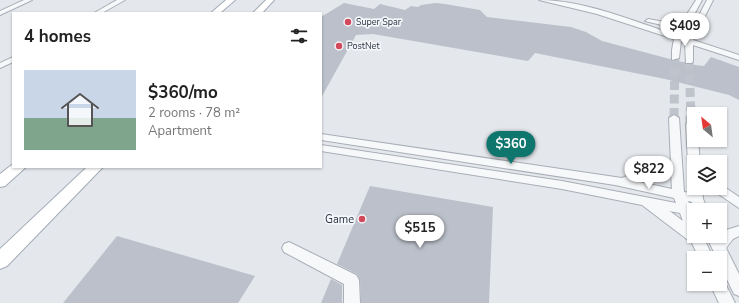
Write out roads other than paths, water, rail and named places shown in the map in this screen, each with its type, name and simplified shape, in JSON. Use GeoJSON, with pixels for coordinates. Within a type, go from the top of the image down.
{"type":"FeatureCollection","features":[{"type":"Feature","properties":{"kind":"main road"},"geometry":{"type":"LineString","coordinates":[[216,12],[232,0]]}},
{"type":"Feature","properties":{"kind":"main road"},"geometry":{"type":"LineString","coordinates":[[258,12],[270,0]]}},
{"type":"Feature","properties":{"kind":"main road"},"geometry":{"type":"LineString","coordinates":[[0,182],[18,168]]}},
{"type":"Feature","properties":{"kind":"main road"},"geometry":{"type":"LineString","coordinates":[[0,261],[95,168]]}},
{"type":"Feature","properties":{"kind":"main road"},"geometry":{"type":"LineString","coordinates":[[52,210],[104,168]]}},
{"type":"Feature","properties":{"kind":"street"},"geometry":{"type":"LineString","coordinates":[[0,13],[29,0]]}},
{"type":"Feature","properties":{"kind":"street"},"geometry":{"type":"LineString","coordinates":[[99,12],[122,0]]}},
{"type":"Feature","properties":{"kind":"street"},"geometry":{"type":"LineString","coordinates":[[542,0],[584,8],[678,34]]}},
{"type":"Feature","properties":{"kind":"street"},"geometry":{"type":"LineString","coordinates":[[566,0],[665,24],[684,24]]}},
{"type":"Feature","properties":{"kind":"street"},"geometry":{"type":"LineString","coordinates":[[675,58],[675,47],[678,34],[699,0]]}},
{"type":"Feature","properties":{"kind":"street"},"geometry":{"type":"LineString","coordinates":[[710,0],[690,38],[689,58],[706,51],[735,56]]}},
{"type":"Feature","properties":{"kind":"street"},"geometry":{"type":"LineString","coordinates":[[618,13],[690,38],[735,56]]}},
{"type":"Feature","properties":{"kind":"street"},"geometry":{"type":"LineString","coordinates":[[626,20],[659,35],[675,47]]}},
{"type":"Feature","properties":{"kind":"street"},"geometry":{"type":"LineString","coordinates":[[690,38],[739,51]]}},
{"type":"Feature","properties":{"kind":"street"},"geometry":{"type":"LineString","coordinates":[[0,66],[12,60]]}},
{"type":"Feature","properties":{"kind":"street"},"geometry":{"type":"LineString","coordinates":[[674,118],[678,193]]}},
{"type":"Feature","properties":{"kind":"street"},"geometry":{"type":"LineString","coordinates":[[322,137],[678,193],[695,203]]}},
{"type":"Feature","properties":{"kind":"street"},"geometry":{"type":"LineString","coordinates":[[322,148],[562,185],[638,199],[695,203]]}},
{"type":"Feature","properties":{"kind":"street"},"geometry":{"type":"LineString","coordinates":[[615,182],[650,178],[676,168]]}},
{"type":"Feature","properties":{"kind":"street"},"geometry":{"type":"LineString","coordinates":[[678,193],[695,203]]}},
{"type":"Feature","properties":{"kind":"street"},"geometry":{"type":"LineString","coordinates":[[727,194],[739,203]]}},
{"type":"Feature","properties":{"kind":"street"},"geometry":{"type":"LineString","coordinates":[[638,199],[666,215],[687,230]]}},
{"type":"Feature","properties":{"kind":"street"},"geometry":{"type":"LineString","coordinates":[[727,236],[739,231]]}},
{"type":"Feature","properties":{"kind":"street"},"geometry":{"type":"LineString","coordinates":[[717,243],[739,289]]}},
{"type":"Feature","properties":{"kind":"street"},"geometry":{"type":"LineString","coordinates":[[289,248],[351,280],[352,303]]}},
{"type":"Feature","properties":{"kind":"street"},"geometry":{"type":"LineString","coordinates":[[721,291],[727,303]]}},
{"type":"Feature","properties":{"kind":"tunnel"},"geometry":{"type":"LineString","coordinates":[[674,117],[675,58]]}},
{"type":"Feature","properties":{"kind":"tunnel"},"geometry":{"type":"LineString","coordinates":[[689,61],[691,107]]}},
{"type":"Feature","properties":{"kind":"place","name":"Super Spar"},"geometry":{"type":"Point","coordinates":[348,22]}},
{"type":"Feature","properties":{"kind":"place","name":"PostNet"},"geometry":{"type":"Point","coordinates":[339,46]}},
{"type":"Feature","properties":{"kind":"place","name":"Game"},"geometry":{"type":"Point","coordinates":[362,219]}}]}
